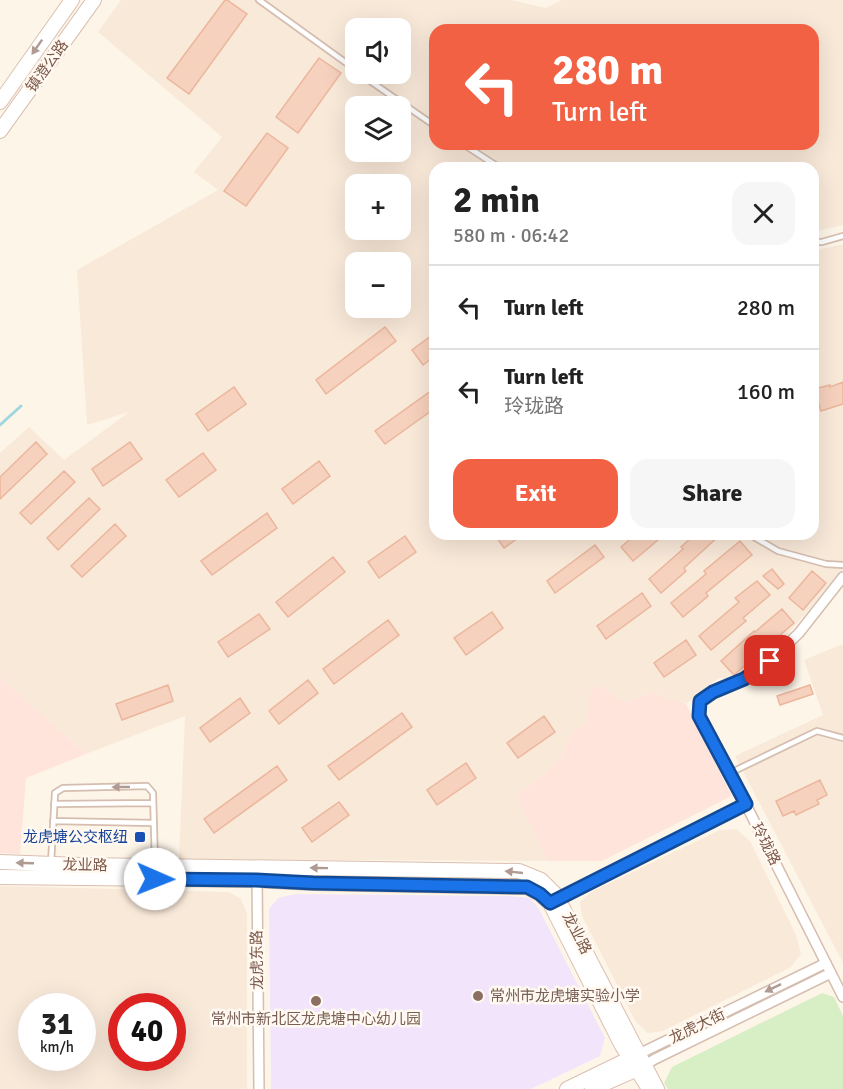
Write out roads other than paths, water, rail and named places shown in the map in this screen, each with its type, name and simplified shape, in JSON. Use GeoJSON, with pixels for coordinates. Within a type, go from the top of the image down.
{"type":"FeatureCollection","features":[{"type":"Feature","properties":{"kind":"street","name":"镇澄公路"},"geometry":{"type":"LineString","coordinates":[[0,102],[72,0]]}},
{"type":"Feature","properties":{"kind":"street","name":"镇澄公路"},"geometry":{"type":"LineString","coordinates":[[0,131],[94,0]]}},
{"type":"Feature","properties":{"kind":"street","name":"玲珑路"},"geometry":{"type":"LineString","coordinates":[[843,577],[799,633],[770,661],[744,679],[713,692],[700,701],[699,716],[843,997]]}},
{"type":"Feature","properties":{"kind":"street"},"geometry":{"type":"LineString","coordinates":[[554,901],[746,804]]}},
{"type":"Feature","properties":{"kind":"street","name":"龙业路"},"geometry":{"type":"LineString","coordinates":[[0,862],[51,871]]}},
{"type":"Feature","properties":{"kind":"street","name":"龙业路"},"geometry":{"type":"LineString","coordinates":[[0,877],[51,871],[257,873],[313,883],[527,887],[554,901],[638,1062],[648,1089]]}},
{"type":"Feature","properties":{"kind":"street","name":"龙虎东路"},"geometry":{"type":"LineString","coordinates":[[257,873],[259,1089]]}},
{"type":"Feature","properties":{"kind":"street","name":"龙虎大街"},"geometry":{"type":"LineString","coordinates":[[592,1089],[638,1062],[826,963]]}},
{"type":"Feature","properties":{"kind":"street","name":"龙虎大街"},"geometry":{"type":"LineString","coordinates":[[567,1089],[638,1062],[655,1059],[831,973]]}},
{"type":"Feature","properties":{"kind":"street","name":"龙业路"},"geometry":{"type":"LineString","coordinates":[[638,1062],[657,1089]]}},
{"type":"Feature","properties":{"kind":"lane"},"geometry":{"type":"LineString","coordinates":[[259,0],[345,62]]}},
{"type":"Feature","properties":{"kind":"lane"},"geometry":{"type":"LineString","coordinates":[[374,84],[429,122]]}},
{"type":"Feature","properties":{"kind":"lane"},"geometry":{"type":"LineString","coordinates":[[472,150],[491,162]]}},
{"type":"Feature","properties":{"kind":"lane"},"geometry":{"type":"LineString","coordinates":[[819,242],[843,236]]}},
{"type":"Feature","properties":{"kind":"lane"},"geometry":{"type":"LineString","coordinates":[[759,540],[778,551],[826,564],[843,565]]}},
{"type":"Feature","properties":{"kind":"lane"},"geometry":{"type":"LineString","coordinates":[[730,773],[817,731],[843,738]]}},
{"type":"Feature","properties":{"kind":"lane"},"geometry":{"type":"LineString","coordinates":[[51,871],[55,793],[63,788],[147,786],[153,793],[155,872]]}},
{"type":"Feature","properties":{"kind":"lane"},"geometry":{"type":"LineString","coordinates":[[54,804],[153,802]]}},
{"type":"Feature","properties":{"kind":"lane"},"geometry":{"type":"LineString","coordinates":[[53,821],[154,823]]}},
{"type":"Feature","properties":{"kind":"waterway"},"geometry":{"type":"LineString","coordinates":[[0,425],[21,406]]}},
{"type":"Feature","properties":{"kind":"place","name":"龙虎塘公交枢纽"},"geometry":{"type":"Point","coordinates":[140,837]}},
{"type":"Feature","properties":{"kind":"place","name":"常州市龙虎塘实验小学"},"geometry":{"type":"Point","coordinates":[478,996]}},
{"type":"Feature","properties":{"kind":"place","name":"常州市新北区龙虎塘中心幼儿园"},"geometry":{"type":"Point","coordinates":[316,1001]}}]}
